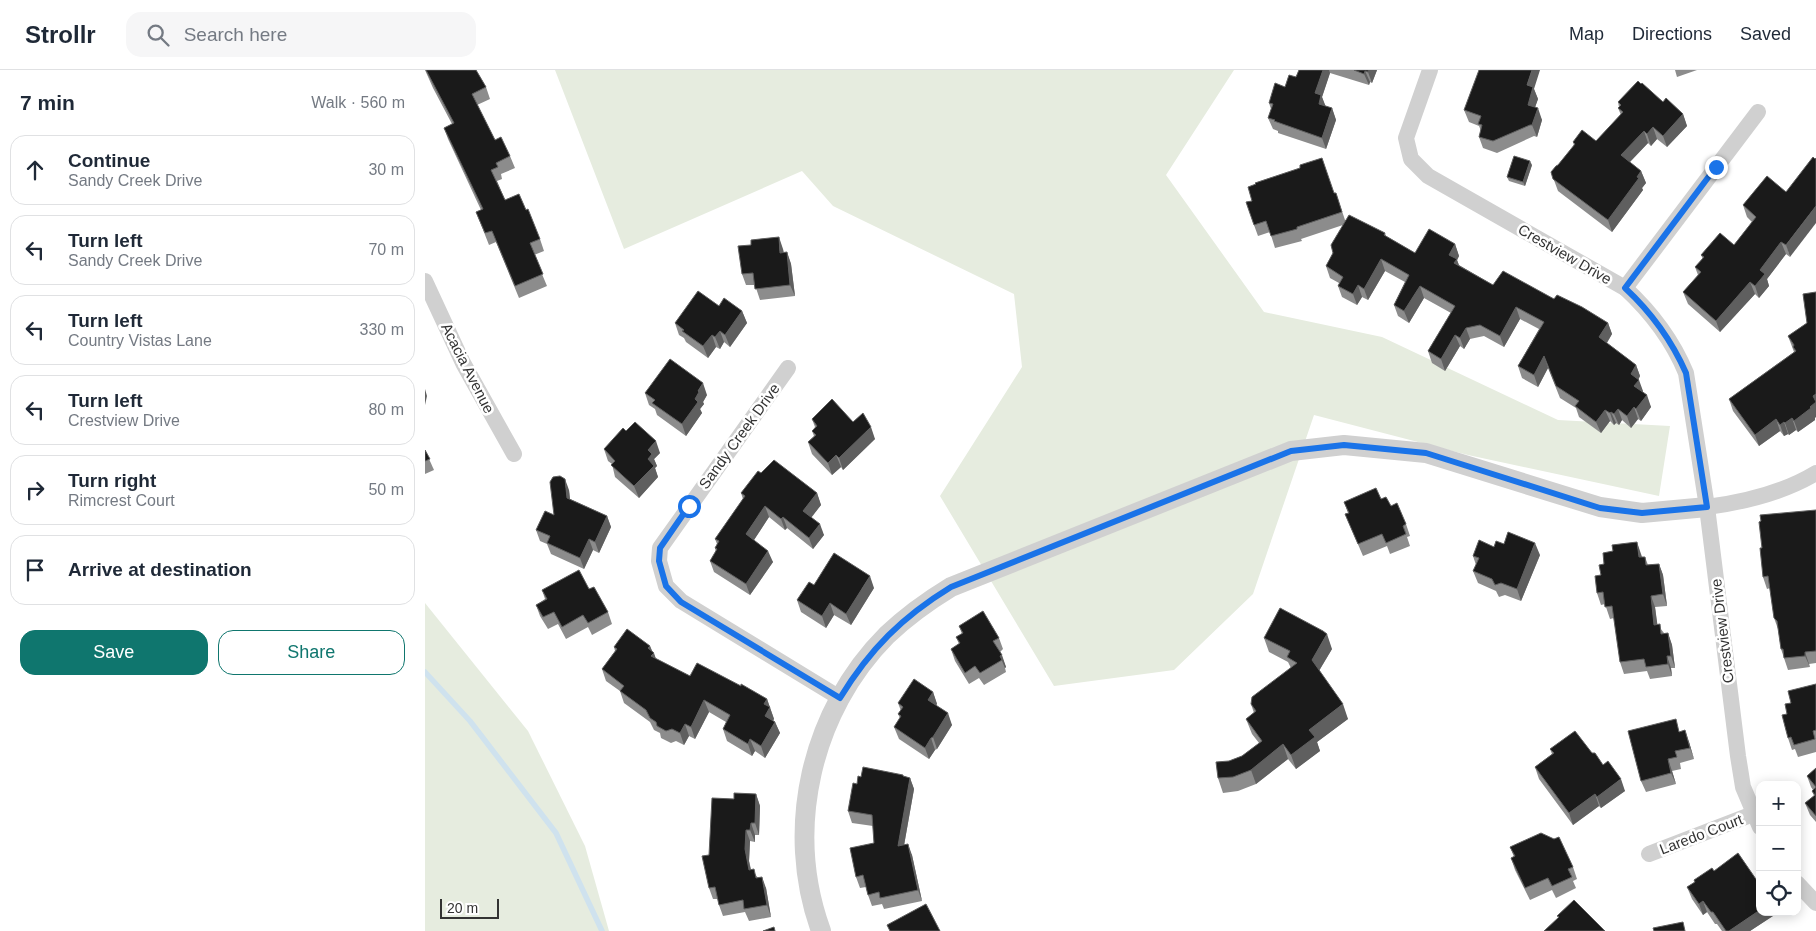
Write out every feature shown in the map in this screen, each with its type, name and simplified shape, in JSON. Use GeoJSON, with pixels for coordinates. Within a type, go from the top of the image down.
{"type":"FeatureCollection","features":[{"type":"Feature","properties":{"kind":"street","name":"Crestview Drive"},"geometry":{"type":"LineString","coordinates":[[1430,70],[1406,138],[1411,159],[1428,176],[1625,288],[1643,304],[1659,323],[1679,356],[1686,373],[1707,507],[1737,756],[1743,787],[1756,819]]}},
{"type":"Feature","properties":{"kind":"street"},"geometry":{"type":"LineString","coordinates":[[1625,288],[1758,112]]}},
{"type":"Feature","properties":{"kind":"street","name":"Acacia Avenue"},"geometry":{"type":"LineString","coordinates":[[425,281],[463,363],[514,454]]}},
{"type":"Feature","properties":{"kind":"street","name":"Sandy Creek Drive"},"geometry":{"type":"LineString","coordinates":[[788,368],[660,548],[659,561],[666,586],[681,602],[840,698]]}},
{"type":"Feature","properties":{"kind":"street"},"geometry":{"type":"LineString","coordinates":[[821,931],[809,888],[805,861],[804,833],[810,777],[827,724],[840,698],[869,654],[921,606],[951,587],[1291,451],[1344,445],[1426,453],[1600,508],[1642,513],[1707,507],[1745,501],[1788,487],[1816,474]]}},
{"type":"Feature","properties":{"kind":"street","name":"Laredo Court"},"geometry":{"type":"LineString","coordinates":[[1649,854],[1756,821]]}},
{"type":"Feature","properties":{"kind":"street"},"geometry":{"type":"LineString","coordinates":[[1801,887],[1816,902]]}},
{"type":"Feature","properties":{"kind":"shaded area"},"geometry":{"type":"Polygon","coordinates":[[[555,70],[1234,70],[1166,175],[1264,312],[1382,337],[1558,420],[1670,426],[1659,496],[1468,455],[1314,415],[1253,594],[1174,670],[1054,686],[940,496],[1022,367],[1014,294],[833,206],[802,171],[624,249],[555,70]]]}},
{"type":"Feature","properties":{"kind":"shaded area"},"geometry":{"type":"Polygon","coordinates":[[[425,603],[528,731],[585,846],[609,931],[425,931],[425,603]]]}},
{"type":"Feature","properties":{"kind":"building"},"geometry":{"type":"Polygon","coordinates":[[[426,70],[476,70],[486,87],[472,94],[495,140],[501,137],[510,156],[496,163],[498,167],[491,170],[505,200],[519,194],[526,210],[528,209],[540,239],[530,243],[543,274],[515,286],[492,231],[485,233],[476,212],[483,209],[444,128],[454,123],[426,70]]]}},
{"type":"Feature","properties":{"kind":"building"},"geometry":{"type":"Polygon","coordinates":[[[1299,70],[1323,70],[1315,93],[1321,95],[1319,104],[1332,108],[1322,138],[1268,118],[1273,104],[1269,103],[1275,83],[1285,87],[1289,75],[1296,77],[1299,70]]]}},
{"type":"Feature","properties":{"kind":"building"},"geometry":{"type":"Polygon","coordinates":[[[1354,70],[1369,70],[1368,72],[1365,71],[1364,74],[1354,70]]]}},
{"type":"Feature","properties":{"kind":"building"},"geometry":{"type":"Polygon","coordinates":[[[1479,70],[1532,70],[1527,85],[1533,87],[1528,105],[1538,108],[1532,125],[1493,141],[1479,137],[1482,125],[1478,124],[1481,116],[1464,110],[1479,70]]]}},
{"type":"Feature","properties":{"kind":"building"},"geometry":{"type":"Polygon","coordinates":[[[1638,81],[1663,102],[1666,98],[1683,114],[1663,136],[1653,127],[1647,134],[1644,131],[1621,155],[1641,171],[1637,177],[1639,178],[1608,220],[1553,179],[1551,172],[1575,144],[1573,142],[1582,130],[1596,141],[1623,112],[1618,108],[1621,105],[1618,102],[1638,81]]]}},
{"type":"Feature","properties":{"kind":"building"},"geometry":{"type":"Polygon","coordinates":[[[1514,156],[1530,161],[1523,182],[1507,177],[1514,156]]]}},
{"type":"Feature","properties":{"kind":"building"},"geometry":{"type":"Polygon","coordinates":[[[1813,157],[1816,158],[1816,206],[1786,245],[1781,242],[1760,270],[1765,274],[1755,286],[1750,282],[1716,321],[1683,292],[1701,272],[1695,267],[1704,257],[1701,255],[1720,233],[1734,245],[1756,217],[1743,205],[1767,176],[1786,192],[1813,157]]]}},
{"type":"Feature","properties":{"kind":"building"},"geometry":{"type":"Polygon","coordinates":[[[1322,158],[1342,212],[1297,227],[1297,229],[1271,236],[1266,221],[1254,225],[1246,202],[1252,201],[1248,187],[1300,168],[1300,165],[1322,158]]]}},
{"type":"Feature","properties":{"kind":"building"},"geometry":{"type":"Polygon","coordinates":[[[1349,215],[1385,233],[1384,235],[1415,253],[1429,229],[1455,244],[1449,255],[1457,259],[1454,263],[1493,285],[1503,271],[1554,299],[1557,295],[1582,307],[1608,323],[1599,337],[1636,365],[1631,374],[1639,380],[1634,386],[1647,395],[1636,409],[1634,407],[1627,416],[1618,409],[1614,414],[1605,410],[1596,422],[1575,406],[1579,401],[1556,386],[1544,356],[1534,375],[1518,366],[1544,322],[1516,307],[1500,336],[1480,325],[1466,328],[1460,338],[1455,335],[1441,359],[1428,351],[1455,306],[1420,286],[1404,311],[1394,305],[1409,275],[1381,259],[1364,289],[1358,285],[1353,294],[1338,286],[1343,277],[1326,266],[1333,253],[1331,245],[1349,215]]]}},
{"type":"Feature","properties":{"kind":"building"},"geometry":{"type":"Polygon","coordinates":[[[779,237],[780,253],[787,252],[790,285],[755,289],[753,273],[742,274],[738,246],[751,245],[751,240],[779,237]]]}},
{"type":"Feature","properties":{"kind":"building"},"geometry":{"type":"Polygon","coordinates":[[[698,291],[719,306],[724,298],[742,311],[725,335],[720,331],[715,337],[712,335],[703,346],[682,331],[684,330],[675,323],[698,291]]]}},
{"type":"Feature","properties":{"kind":"building"},"geometry":{"type":"Polygon","coordinates":[[[1816,292],[1816,394],[1813,396],[1816,402],[1794,421],[1792,418],[1780,425],[1776,419],[1755,435],[1729,399],[1796,351],[1788,336],[1807,323],[1803,294],[1816,292]]]}},
{"type":"Feature","properties":{"kind":"building"},"geometry":{"type":"Polygon","coordinates":[[[670,359],[703,383],[695,399],[698,402],[682,424],[652,403],[655,400],[645,393],[670,359]]]}},
{"type":"Feature","properties":{"kind":"building"},"geometry":{"type":"Polygon","coordinates":[[[832,399],[853,422],[863,413],[871,427],[839,458],[836,455],[828,463],[808,442],[816,435],[812,431],[817,426],[812,419],[832,399]]]}},
{"type":"Feature","properties":{"kind":"building"},"geometry":{"type":"Polygon","coordinates":[[[635,422],[656,441],[648,450],[652,454],[648,459],[654,466],[634,486],[611,465],[615,461],[604,449],[623,428],[626,431],[635,422]]]}},
{"type":"Feature","properties":{"kind":"building"},"geometry":{"type":"Polygon","coordinates":[[[425,450],[430,459],[425,461],[425,450]]]}},
{"type":"Feature","properties":{"kind":"building"},"geometry":{"type":"Polygon","coordinates":[[[774,460],[817,493],[803,511],[820,524],[809,538],[783,517],[781,519],[765,506],[746,534],[768,551],[746,584],[710,561],[719,541],[715,539],[745,496],[741,493],[758,471],[761,473],[774,460]]]}},
{"type":"Feature","properties":{"kind":"building"},"geometry":{"type":"Polygon","coordinates":[[[560,476],[565,479],[567,498],[607,516],[595,542],[589,539],[580,558],[547,543],[550,536],[536,530],[545,511],[554,515],[550,482],[553,477],[560,476]]]}},
{"type":"Feature","properties":{"kind":"building"},"geometry":{"type":"Polygon","coordinates":[[[1376,488],[1381,499],[1386,497],[1391,506],[1397,503],[1406,524],[1403,526],[1406,534],[1386,543],[1382,534],[1358,544],[1345,514],[1349,513],[1344,502],[1376,488]]]}},
{"type":"Feature","properties":{"kind":"building"},"geometry":{"type":"Polygon","coordinates":[[[1816,510],[1816,651],[1805,652],[1805,656],[1784,658],[1777,621],[1774,618],[1768,576],[1763,577],[1760,548],[1762,548],[1760,515],[1816,510]]]}},
{"type":"Feature","properties":{"kind":"building"},"geometry":{"type":"Polygon","coordinates":[[[1508,532],[1535,543],[1517,589],[1501,583],[1495,585],[1492,579],[1473,571],[1479,558],[1473,556],[1479,540],[1494,547],[1496,541],[1504,544],[1508,532]]]}},
{"type":"Feature","properties":{"kind":"building"},"geometry":{"type":"Polygon","coordinates":[[[1637,542],[1639,557],[1645,557],[1646,565],[1659,564],[1663,594],[1651,596],[1654,625],[1660,624],[1661,634],[1668,633],[1671,656],[1667,656],[1668,664],[1646,667],[1644,659],[1620,662],[1612,606],[1605,607],[1603,592],[1597,593],[1595,576],[1601,575],[1599,565],[1604,564],[1603,553],[1613,551],[1612,545],[1637,542]]]}},
{"type":"Feature","properties":{"kind":"building"},"geometry":{"type":"Polygon","coordinates":[[[834,553],[870,576],[846,614],[830,603],[822,616],[797,600],[809,582],[814,585],[834,553]]]}},
{"type":"Feature","properties":{"kind":"building"},"geometry":{"type":"Polygon","coordinates":[[[579,570],[589,589],[594,587],[608,612],[588,623],[583,615],[562,627],[554,612],[543,617],[536,605],[547,599],[542,590],[579,570]]]}},
{"type":"Feature","properties":{"kind":"building"},"geometry":{"type":"Polygon","coordinates":[[[1280,608],[1327,634],[1312,660],[1343,704],[1309,730],[1315,737],[1291,755],[1283,744],[1251,770],[1233,777],[1218,778],[1216,762],[1229,761],[1242,756],[1262,741],[1246,719],[1256,711],[1251,704],[1252,697],[1297,663],[1287,657],[1290,651],[1264,638],[1280,608]]]}},
{"type":"Feature","properties":{"kind":"building"},"geometry":{"type":"Polygon","coordinates":[[[983,611],[999,638],[993,641],[1002,655],[1000,656],[1002,660],[980,673],[975,666],[965,673],[951,649],[960,643],[956,637],[963,633],[959,626],[983,611]]]}},
{"type":"Feature","properties":{"kind":"building"},"geometry":{"type":"Polygon","coordinates":[[[627,629],[650,646],[648,648],[654,653],[651,656],[690,676],[697,663],[767,699],[764,704],[770,707],[765,716],[775,722],[761,746],[750,739],[748,744],[723,729],[730,715],[704,700],[691,727],[685,724],[680,733],[672,729],[666,731],[657,726],[646,710],[620,691],[624,686],[602,669],[617,649],[614,647],[627,629]]]}},
{"type":"Feature","properties":{"kind":"building"},"geometry":{"type":"Polygon","coordinates":[[[914,679],[933,692],[928,700],[948,713],[925,748],[894,727],[901,716],[898,714],[903,707],[898,703],[914,679]]]}},
{"type":"Feature","properties":{"kind":"building"},"geometry":{"type":"Polygon","coordinates":[[[1816,684],[1816,730],[1813,731],[1815,739],[1794,745],[1791,737],[1788,738],[1782,715],[1787,714],[1785,704],[1791,703],[1788,691],[1816,684]]]}},
{"type":"Feature","properties":{"kind":"building"},"geometry":{"type":"Polygon","coordinates":[[[1676,719],[1679,732],[1685,730],[1690,748],[1675,751],[1677,757],[1668,759],[1671,773],[1641,781],[1628,731],[1676,719]]]}},
{"type":"Feature","properties":{"kind":"building"},"geometry":{"type":"Polygon","coordinates":[[[1575,731],[1603,765],[1608,761],[1621,779],[1597,797],[1595,794],[1569,813],[1535,767],[1554,753],[1550,749],[1575,731]]]}},
{"type":"Feature","properties":{"kind":"building"},"geometry":{"type":"Polygon","coordinates":[[[863,767],[910,778],[898,846],[908,844],[918,890],[880,898],[879,892],[868,895],[863,875],[856,877],[850,848],[874,843],[872,815],[848,811],[853,783],[857,784],[858,776],[861,777],[863,767]]]}},
{"type":"Feature","properties":{"kind":"building"},"geometry":{"type":"Polygon","coordinates":[[[1816,768],[1816,787],[1807,776],[1816,768]]]}},
{"type":"Feature","properties":{"kind":"building"},"geometry":{"type":"Polygon","coordinates":[[[1816,787],[1816,816],[1805,803],[1815,795],[1812,791],[1816,787]]]}},
{"type":"Feature","properties":{"kind":"building"},"geometry":{"type":"Polygon","coordinates":[[[734,793],[756,794],[755,823],[751,823],[750,830],[746,830],[745,849],[749,870],[754,869],[756,878],[762,877],[767,905],[744,909],[743,900],[719,905],[715,887],[709,888],[702,856],[709,855],[712,798],[734,799],[734,793]]]}},
{"type":"Feature","properties":{"kind":"building"},"geometry":{"type":"Polygon","coordinates":[[[1541,833],[1554,839],[1559,837],[1573,867],[1568,869],[1572,877],[1552,886],[1548,878],[1525,888],[1511,858],[1515,856],[1510,847],[1541,833]]]}},
{"type":"Feature","properties":{"kind":"building"},"geometry":{"type":"Polygon","coordinates":[[[1738,853],[1756,879],[1756,913],[1729,931],[1726,931],[1703,901],[1699,904],[1687,887],[1712,868],[1714,871],[1738,853]]]}},
{"type":"Feature","properties":{"kind":"building"},"geometry":{"type":"Polygon","coordinates":[[[1574,900],[1605,931],[1544,931],[1574,900]]]}},
{"type":"Feature","properties":{"kind":"building"},"geometry":{"type":"Polygon","coordinates":[[[926,904],[940,931],[890,931],[887,925],[926,904]]]}},
{"type":"Feature","properties":{"kind":"building"},"geometry":{"type":"Polygon","coordinates":[[[1683,922],[1685,931],[1654,931],[1653,928],[1683,922]]]}},
{"type":"Feature","properties":{"kind":"building"},"geometry":{"type":"Polygon","coordinates":[[[774,927],[775,931],[763,931],[774,927]]]}},
{"type":"Feature","properties":{"kind":"waterway"},"geometry":{"type":"LineString","coordinates":[[425,672],[470,721],[556,833],[602,931]]}},
{"type":"Feature","properties":{"kind":"route"},"geometry":{"type":"LineString","coordinates":[[689,506],[660,548],[659,561],[666,586],[681,602],[840,698],[869,654],[907,617],[951,587],[1291,451],[1344,445],[1426,453],[1600,508],[1642,513],[1707,507],[1686,373],[1679,356],[1659,323],[1643,304],[1625,288],[1716,167]]}}]}
